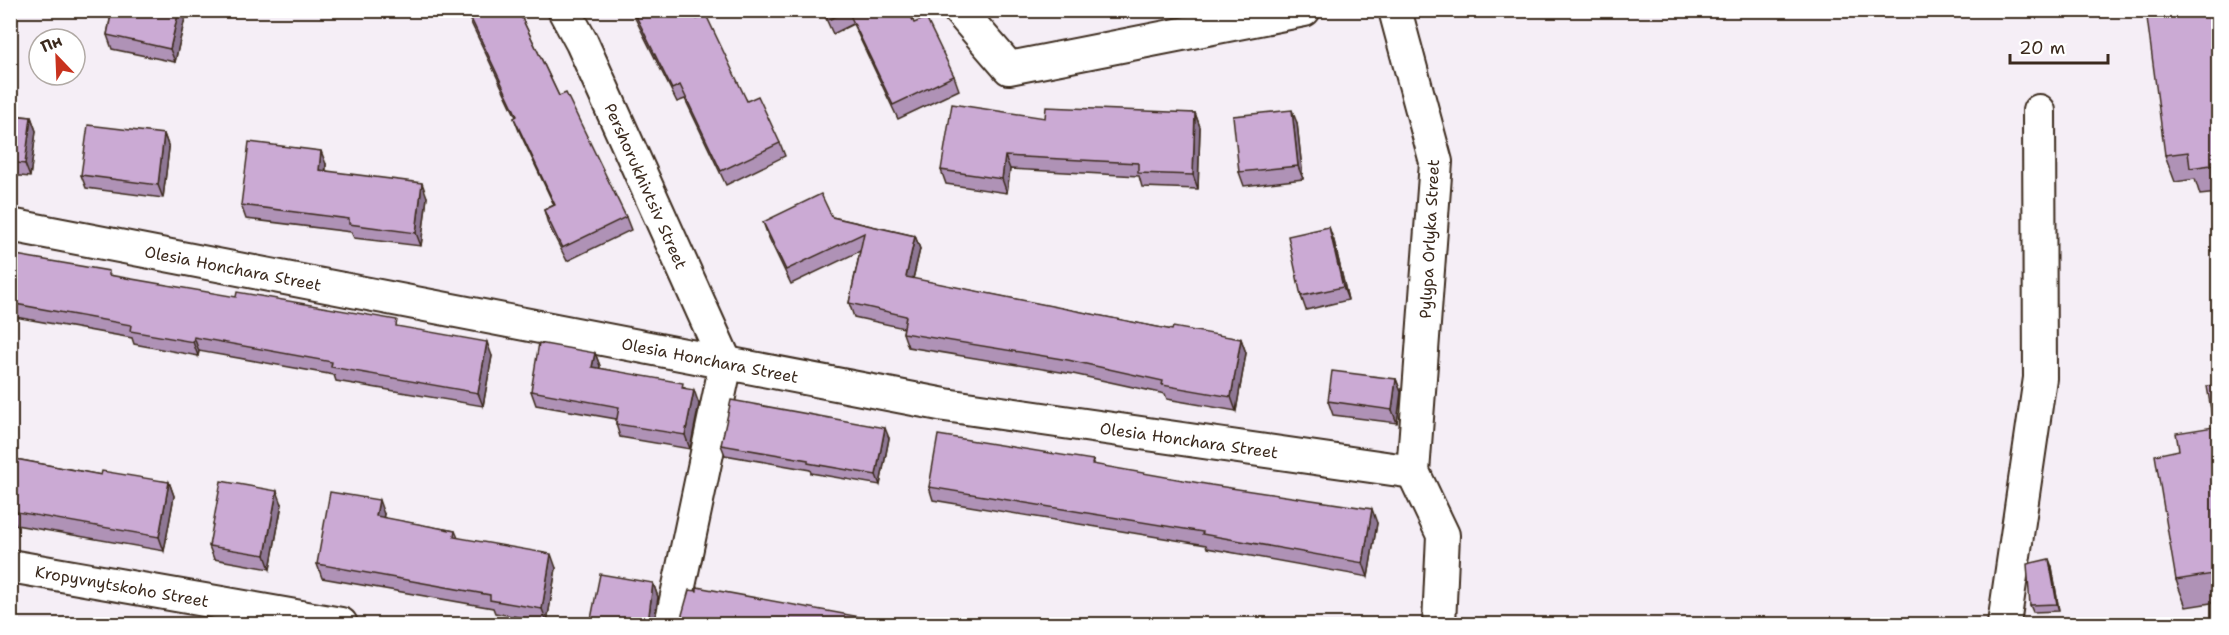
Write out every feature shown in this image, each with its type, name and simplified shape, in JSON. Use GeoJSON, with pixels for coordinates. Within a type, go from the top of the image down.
{"type":"FeatureCollection","features":[{"type":"Feature","properties":{"kind":"street","name":"Pershorukhivtsiv Street"},"geometry":{"type":"LineString","coordinates":[[564,10],[582,43],[726,363]]}},
{"type":"Feature","properties":{"kind":"street"},"geometry":{"type":"LineString","coordinates":[[959,10],[1009,68],[1304,10]]}},
{"type":"Feature","properties":{"kind":"street","name":"Pylypa Orlyka Street"},"geometry":{"type":"LineString","coordinates":[[1395,10],[1436,162],[1413,472]]}},
{"type":"Feature","properties":{"kind":"street"},"geometry":{"type":"LineString","coordinates":[[2004,624],[2040,378],[2039,111]]}},
{"type":"Feature","properties":{"kind":"street","name":"Olesia Honchara Street"},"geometry":{"type":"LineString","coordinates":[[10,225],[945,405],[1413,472]]}},
{"type":"Feature","properties":{"kind":"street"},"geometry":{"type":"LineString","coordinates":[[671,624],[726,363]]}},
{"type":"Feature","properties":{"kind":"street"},"geometry":{"type":"LineString","coordinates":[[1413,472],[1443,535],[1439,624]]}},
{"type":"Feature","properties":{"kind":"street","name":"Kropyvnytskoho Street"},"geometry":{"type":"LineString","coordinates":[[10,566],[341,624]]}},
{"type":"Feature","properties":{"kind":"building"},"geometry":{"type":"Polygon","coordinates":[[[112,10],[179,10],[170,49],[107,35],[112,10]]]}},
{"type":"Feature","properties":{"kind":"building"},"geometry":{"type":"Polygon","coordinates":[[[467,10],[518,10],[559,96],[566,93],[626,217],[562,248],[544,210],[555,205],[514,118],[517,116],[467,10]]]}},
{"type":"Feature","properties":{"kind":"building"},"geometry":{"type":"Polygon","coordinates":[[[633,10],[692,10],[697,19],[706,15],[747,101],[758,96],[780,143],[721,171],[680,85],[672,89],[633,10]]]}},
{"type":"Feature","properties":{"kind":"building"},"geometry":{"type":"Polygon","coordinates":[[[824,10],[908,10],[914,23],[926,18],[954,76],[893,105],[848,11],[828,20],[824,10]]]}},
{"type":"Feature","properties":{"kind":"building"},"geometry":{"type":"Polygon","coordinates":[[[2146,10],[2209,10],[2218,80],[2218,164],[2190,168],[2188,152],[2165,155],[2146,10]]]}},
{"type":"Feature","properties":{"kind":"building"},"geometry":{"type":"Polygon","coordinates":[[[952,104],[1045,118],[1046,107],[1195,113],[1193,175],[1138,173],[1138,163],[1005,156],[1002,179],[941,170],[952,104]]]}},
{"type":"Feature","properties":{"kind":"building"},"geometry":{"type":"Polygon","coordinates":[[[1292,110],[1298,166],[1239,172],[1233,116],[1292,110]]]}},
{"type":"Feature","properties":{"kind":"building"},"geometry":{"type":"Polygon","coordinates":[[[10,115],[31,117],[25,164],[10,162],[10,115]]]}},
{"type":"Feature","properties":{"kind":"building"},"geometry":{"type":"Polygon","coordinates":[[[88,125],[164,134],[158,185],[81,175],[88,125]]]}},
{"type":"Feature","properties":{"kind":"building"},"geometry":{"type":"Polygon","coordinates":[[[249,142],[321,151],[319,170],[422,183],[416,233],[349,224],[349,219],[241,205],[249,142]]]}},
{"type":"Feature","properties":{"kind":"building"},"geometry":{"type":"Polygon","coordinates":[[[821,194],[832,217],[915,236],[906,277],[1172,330],[1173,327],[1241,339],[1231,397],[1162,385],[1163,381],[1068,360],[903,333],[906,316],[849,303],[864,233],[786,270],[763,222],[821,194]]]}},
{"type":"Feature","properties":{"kind":"building"},"geometry":{"type":"Polygon","coordinates":[[[1329,227],[1343,287],[1301,296],[1288,236],[1329,227]]]}},
{"type":"Feature","properties":{"kind":"building"},"geometry":{"type":"Polygon","coordinates":[[[10,254],[109,271],[109,275],[236,297],[237,292],[397,320],[396,326],[487,342],[478,393],[331,367],[332,362],[194,337],[193,342],[130,331],[131,325],[10,303],[10,254]]]}},
{"type":"Feature","properties":{"kind":"building"},"geometry":{"type":"Polygon","coordinates":[[[539,343],[595,353],[592,367],[683,383],[682,388],[694,390],[685,435],[616,424],[619,407],[531,391],[539,343]]]}},
{"type":"Feature","properties":{"kind":"building"},"geometry":{"type":"Polygon","coordinates":[[[1332,371],[1396,379],[1392,410],[1328,401],[1332,371]]]}},
{"type":"Feature","properties":{"kind":"building"},"geometry":{"type":"Polygon","coordinates":[[[2218,384],[2218,609],[2213,574],[2176,580],[2155,455],[2179,450],[2176,433],[2214,427],[2207,386],[2218,384]]]}},
{"type":"Feature","properties":{"kind":"building"},"geometry":{"type":"Polygon","coordinates":[[[731,400],[885,428],[876,475],[808,463],[808,460],[721,445],[731,400]]]}},
{"type":"Feature","properties":{"kind":"building"},"geometry":{"type":"Polygon","coordinates":[[[938,435],[1093,460],[1092,464],[1211,485],[1372,509],[1363,563],[1202,534],[1203,532],[929,487],[938,435]]]}},
{"type":"Feature","properties":{"kind":"building"},"geometry":{"type":"Polygon","coordinates":[[[10,458],[101,475],[102,471],[169,482],[159,537],[11,511],[10,458]]]}},
{"type":"Feature","properties":{"kind":"building"},"geometry":{"type":"Polygon","coordinates":[[[221,481],[277,491],[265,555],[209,546],[221,481]]]}},
{"type":"Feature","properties":{"kind":"building"},"geometry":{"type":"Polygon","coordinates":[[[330,492],[379,500],[376,516],[455,531],[454,537],[551,554],[542,609],[490,600],[490,595],[317,564],[330,492]]]}},
{"type":"Feature","properties":{"kind":"building"},"geometry":{"type":"Polygon","coordinates":[[[2049,559],[2057,604],[2030,605],[2027,564],[2049,559]]]}},
{"type":"Feature","properties":{"kind":"building"},"geometry":{"type":"Polygon","coordinates":[[[600,574],[653,583],[649,615],[656,624],[623,624],[591,619],[600,574]]]}},
{"type":"Feature","properties":{"kind":"building"},"geometry":{"type":"Polygon","coordinates":[[[697,587],[898,624],[676,624],[680,622],[689,590],[697,591],[697,587]]]}}]}
